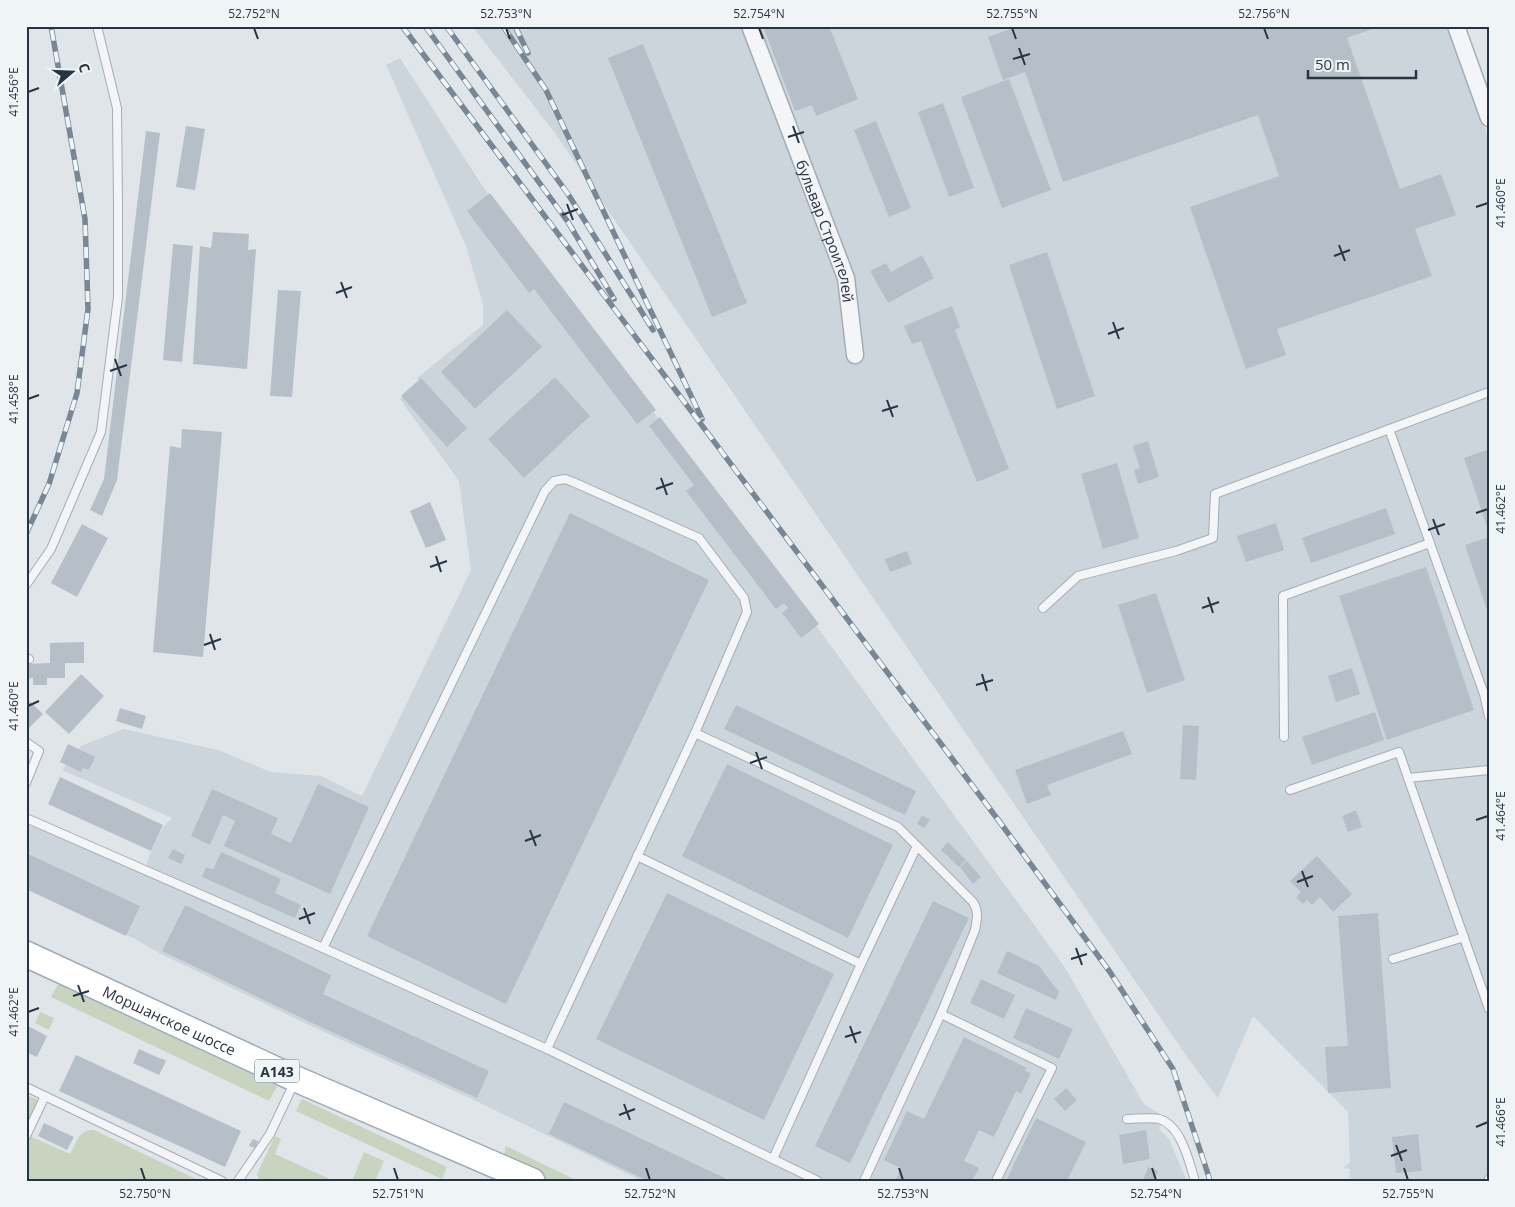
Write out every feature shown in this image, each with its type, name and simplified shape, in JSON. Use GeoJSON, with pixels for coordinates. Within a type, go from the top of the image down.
{"type":"FeatureCollection","features":[{"type":"Feature","properties":{"kind":"main road","name":"Моршанское шоссе"},"geometry":{"type":"LineString","coordinates":[[26,954],[296,1079],[532,1181]]}},
{"type":"Feature","properties":{"kind":"street","name":"бульвар Строителей"},"geometry":{"type":"LineString","coordinates":[[750,26],[846,278],[854,355]]}},
{"type":"Feature","properties":{"kind":"street"},"geometry":{"type":"LineString","coordinates":[[1456,26],[1489,118]]}},
{"type":"Feature","properties":{"kind":"lane"},"geometry":{"type":"LineString","coordinates":[[26,585],[51,549],[101,432],[118,297],[118,166],[117,108],[97,26]]}},
{"type":"Feature","properties":{"kind":"lane"},"geometry":{"type":"LineString","coordinates":[[1043,608],[1078,576],[1176,551],[1213,538],[1215,494],[1489,392]]}},
{"type":"Feature","properties":{"kind":"lane"},"geometry":{"type":"LineString","coordinates":[[1390,429],[1484,694],[1489,716]]}},
{"type":"Feature","properties":{"kind":"lane"},"geometry":{"type":"LineString","coordinates":[[323,948],[545,491],[554,481],[565,479],[573,482],[699,538],[744,598],[747,612],[695,733],[547,1049]]}},
{"type":"Feature","properties":{"kind":"lane"},"geometry":{"type":"LineString","coordinates":[[1284,736],[1283,596],[1430,543]]}},
{"type":"Feature","properties":{"kind":"lane"},"geometry":{"type":"LineString","coordinates":[[695,733],[898,827],[973,902],[977,911],[978,919],[975,930],[940,1014],[864,1181]]}},
{"type":"Feature","properties":{"kind":"lane"},"geometry":{"type":"LineString","coordinates":[[26,742],[39,751],[26,783]]}},
{"type":"Feature","properties":{"kind":"lane"},"geometry":{"type":"LineString","coordinates":[[1290,790],[1399,752],[1489,1009]]}},
{"type":"Feature","properties":{"kind":"lane"},"geometry":{"type":"LineString","coordinates":[[1408,778],[1489,770]]}},
{"type":"Feature","properties":{"kind":"lane"},"geometry":{"type":"LineString","coordinates":[[26,818],[323,948],[547,1049],[818,1181]]}},
{"type":"Feature","properties":{"kind":"lane"},"geometry":{"type":"LineString","coordinates":[[773,1159],[861,964],[917,846]]}},
{"type":"Feature","properties":{"kind":"lane"},"geometry":{"type":"LineString","coordinates":[[637,856],[861,964]]}},
{"type":"Feature","properties":{"kind":"lane"},"geometry":{"type":"LineString","coordinates":[[1393,959],[1464,937]]}},
{"type":"Feature","properties":{"kind":"lane"},"geometry":{"type":"LineString","coordinates":[[940,1014],[1052,1068],[996,1181]]}},
{"type":"Feature","properties":{"kind":"lane"},"geometry":{"type":"LineString","coordinates":[[238,1181],[270,1134],[296,1079]]}},
{"type":"Feature","properties":{"kind":"lane"},"geometry":{"type":"LineString","coordinates":[[26,1087],[222,1181]]}},
{"type":"Feature","properties":{"kind":"lane"},"geometry":{"type":"LineString","coordinates":[[26,1136],[45,1096]]}},
{"type":"Feature","properties":{"kind":"lane"},"geometry":{"type":"LineString","coordinates":[[1127,1119],[1158,1118],[1174,1127],[1187,1155],[1195,1181]]}},
{"type":"Feature","properties":{"kind":"shaded area"},"geometry":{"type":"Polygon","coordinates":[[[472,26],[1449,26],[1489,139],[1489,1181],[1349,1181],[1350,1169],[1343,1168],[1350,1162],[1348,1112],[1253,1016],[1218,1098],[1192,1064],[555,133],[472,26]]]}},
{"type":"Feature","properties":{"kind":"shaded area"},"geometry":{"type":"Polygon","coordinates":[[[400,58],[489,196],[799,602],[1064,966],[1144,1104],[1164,1117],[1159,1129],[1169,1139],[1187,1181],[642,1181],[476,1101],[309,1025],[161,954],[135,939],[26,889],[26,823],[144,873],[150,854],[163,827],[172,818],[62,770],[81,746],[124,729],[218,750],[271,772],[321,776],[362,796],[471,570],[459,481],[400,399],[420,381],[417,378],[483,325],[483,305],[466,246],[386,65],[400,58]]]}},
{"type":"Feature","properties":{"kind":"green space"},"geometry":{"type":"Polygon","coordinates":[[[58,984],[277,1086],[269,1101],[51,997],[58,984]]]}},
{"type":"Feature","properties":{"kind":"green space"},"geometry":{"type":"Polygon","coordinates":[[[40,1012],[54,1018],[49,1030],[35,1023],[40,1012]]]}},
{"type":"Feature","properties":{"kind":"green space"},"geometry":{"type":"Polygon","coordinates":[[[26,1095],[38,1100],[26,1126],[26,1095]]]}},
{"type":"Feature","properties":{"kind":"green space"},"geometry":{"type":"Polygon","coordinates":[[[302,1099],[447,1167],[442,1179],[296,1111],[302,1099]]]}},
{"type":"Feature","properties":{"kind":"green space"},"geometry":{"type":"Polygon","coordinates":[[[89,1130],[94,1130],[200,1181],[26,1181],[26,1144],[30,1136],[70,1154],[79,1137],[89,1130]]]}},
{"type":"Feature","properties":{"kind":"green space"},"geometry":{"type":"Polygon","coordinates":[[[275,1136],[281,1139],[275,1154],[334,1181],[259,1181],[257,1174],[275,1136]]]}},
{"type":"Feature","properties":{"kind":"green space"},"geometry":{"type":"Polygon","coordinates":[[[506,1146],[578,1181],[551,1181],[502,1162],[506,1146]]]}},
{"type":"Feature","properties":{"kind":"green space"},"geometry":{"type":"Polygon","coordinates":[[[364,1152],[384,1161],[375,1181],[352,1181],[364,1152]]]}},
{"type":"Feature","properties":{"kind":"building"},"geometry":{"type":"Polygon","coordinates":[[[763,26],[829,26],[858,99],[816,116],[812,105],[795,111],[763,26]]]}},
{"type":"Feature","properties":{"kind":"building"},"geometry":{"type":"Polygon","coordinates":[[[1019,26],[1381,26],[1347,38],[1400,189],[1441,174],[1456,215],[1415,229],[1432,276],[1277,329],[1286,355],[1246,369],[1190,207],[1279,176],[1258,115],[1063,182],[1025,72],[1003,80],[988,37],[1019,26]]]}},
{"type":"Feature","properties":{"kind":"building"},"geometry":{"type":"Polygon","coordinates":[[[643,44],[747,303],[712,317],[608,58],[643,44]]]}},
{"type":"Feature","properties":{"kind":"building"},"geometry":{"type":"Polygon","coordinates":[[[1009,79],[1051,190],[1002,208],[961,97],[1009,79]]]}},
{"type":"Feature","properties":{"kind":"building"},"geometry":{"type":"Polygon","coordinates":[[[943,103],[974,188],[949,197],[918,112],[943,103]]]}},
{"type":"Feature","properties":{"kind":"building"},"geometry":{"type":"Polygon","coordinates":[[[876,121],[911,208],[889,217],[854,130],[876,121]]]}},
{"type":"Feature","properties":{"kind":"building"},"geometry":{"type":"Polygon","coordinates":[[[186,126],[205,129],[195,190],[176,187],[186,126]]]}},
{"type":"Feature","properties":{"kind":"building"},"geometry":{"type":"Polygon","coordinates":[[[146,131],[160,133],[117,480],[102,516],[90,510],[104,479],[146,131]]]}},
{"type":"Feature","properties":{"kind":"building"},"geometry":{"type":"Polygon","coordinates":[[[490,193],[656,410],[637,424],[534,289],[529,293],[467,211],[490,193]]]}},
{"type":"Feature","properties":{"kind":"building"},"geometry":{"type":"Polygon","coordinates":[[[213,232],[249,234],[248,250],[256,249],[247,369],[193,364],[200,246],[211,248],[213,232]]]}},
{"type":"Feature","properties":{"kind":"building"},"geometry":{"type":"Polygon","coordinates":[[[173,244],[193,246],[182,362],[163,360],[173,244]]]}},
{"type":"Feature","properties":{"kind":"building"},"geometry":{"type":"Polygon","coordinates":[[[1047,252],[1095,396],[1057,409],[1009,265],[1047,252]]]}},
{"type":"Feature","properties":{"kind":"building"},"geometry":{"type":"Polygon","coordinates":[[[922,255],[934,278],[888,303],[870,271],[886,263],[891,272],[922,255]]]}},
{"type":"Feature","properties":{"kind":"building"},"geometry":{"type":"Polygon","coordinates":[[[278,290],[301,291],[292,397],[270,396],[278,290]]]}},
{"type":"Feature","properties":{"kind":"building"},"geometry":{"type":"Polygon","coordinates":[[[952,306],[960,327],[955,330],[1009,469],[977,482],[921,341],[912,344],[904,326],[952,306]]]}},
{"type":"Feature","properties":{"kind":"building"},"geometry":{"type":"Polygon","coordinates":[[[507,310],[542,347],[475,409],[441,372],[507,310]]]}},
{"type":"Feature","properties":{"kind":"building"},"geometry":{"type":"Polygon","coordinates":[[[555,377],[590,416],[524,478],[488,439],[555,377]]]}},
{"type":"Feature","properties":{"kind":"building"},"geometry":{"type":"Polygon","coordinates":[[[421,378],[467,428],[447,447],[401,396],[421,378]]]}},
{"type":"Feature","properties":{"kind":"building"},"geometry":{"type":"Polygon","coordinates":[[[660,417],[819,624],[801,638],[782,613],[788,608],[784,603],[776,609],[686,491],[694,485],[649,426],[660,417]]]}},
{"type":"Feature","properties":{"kind":"building"},"geometry":{"type":"Polygon","coordinates":[[[182,429],[222,432],[203,657],[153,652],[170,446],[181,448],[182,429]]]}},
{"type":"Feature","properties":{"kind":"building"},"geometry":{"type":"Polygon","coordinates":[[[1148,441],[1159,477],[1138,484],[1134,470],[1140,468],[1133,446],[1148,441]]]}},
{"type":"Feature","properties":{"kind":"building"},"geometry":{"type":"Polygon","coordinates":[[[1489,449],[1489,530],[1488,530],[1464,458],[1489,449]]]}},
{"type":"Feature","properties":{"kind":"building"},"geometry":{"type":"Polygon","coordinates":[[[1117,463],[1139,538],[1103,549],[1081,474],[1117,463]]]}},
{"type":"Feature","properties":{"kind":"building"},"geometry":{"type":"Polygon","coordinates":[[[430,502],[446,540],[426,548],[410,511],[430,502]]]}},
{"type":"Feature","properties":{"kind":"building"},"geometry":{"type":"Polygon","coordinates":[[[1386,508],[1395,534],[1311,563],[1302,538],[1386,508]]]}},
{"type":"Feature","properties":{"kind":"building"},"geometry":{"type":"Polygon","coordinates":[[[570,513],[709,580],[506,1004],[367,936],[570,513]]]}},
{"type":"Feature","properties":{"kind":"building"},"geometry":{"type":"Polygon","coordinates":[[[1276,523],[1284,550],[1246,562],[1237,536],[1276,523]]]}},
{"type":"Feature","properties":{"kind":"building"},"geometry":{"type":"Polygon","coordinates":[[[82,524],[108,538],[77,597],[51,583],[82,524]]]}},
{"type":"Feature","properties":{"kind":"building"},"geometry":{"type":"Polygon","coordinates":[[[1489,537],[1489,613],[1488,613],[1465,545],[1489,537]]]}},
{"type":"Feature","properties":{"kind":"building"},"geometry":{"type":"Polygon","coordinates":[[[907,551],[912,564],[890,572],[885,559],[907,551]]]}},
{"type":"Feature","properties":{"kind":"building"},"geometry":{"type":"Polygon","coordinates":[[[1426,567],[1474,710],[1387,740],[1339,596],[1426,567]]]}},
{"type":"Feature","properties":{"kind":"building"},"geometry":{"type":"Polygon","coordinates":[[[1156,593],[1185,680],[1147,693],[1118,605],[1156,593]]]}},
{"type":"Feature","properties":{"kind":"building"},"geometry":{"type":"Polygon","coordinates":[[[84,642],[84,663],[65,663],[65,678],[47,678],[47,685],[33,685],[33,678],[27,679],[26,664],[50,663],[50,643],[84,642]]]}},
{"type":"Feature","properties":{"kind":"building"},"geometry":{"type":"Polygon","coordinates":[[[1352,668],[1360,694],[1336,702],[1328,676],[1352,668]]]}},
{"type":"Feature","properties":{"kind":"building"},"geometry":{"type":"Polygon","coordinates":[[[81,674],[104,696],[69,734],[45,712],[81,674]]]}},
{"type":"Feature","properties":{"kind":"building"},"geometry":{"type":"Polygon","coordinates":[[[26,698],[43,714],[26,731],[26,698]]]}},
{"type":"Feature","properties":{"kind":"building"},"geometry":{"type":"Polygon","coordinates":[[[736,705],[916,791],[905,815],[724,729],[736,705]]]}},
{"type":"Feature","properties":{"kind":"building"},"geometry":{"type":"Polygon","coordinates":[[[120,708],[146,716],[142,729],[116,721],[120,708]]]}},
{"type":"Feature","properties":{"kind":"building"},"geometry":{"type":"Polygon","coordinates":[[[1375,712],[1384,740],[1312,765],[1302,737],[1375,712]]]}},
{"type":"Feature","properties":{"kind":"building"},"geometry":{"type":"Polygon","coordinates":[[[1183,725],[1199,726],[1196,780],[1180,779],[1183,725]]]}},
{"type":"Feature","properties":{"kind":"building"},"geometry":{"type":"Polygon","coordinates":[[[1123,731],[1132,754],[1047,785],[1051,795],[1027,804],[1015,770],[1123,731]]]}},
{"type":"Feature","properties":{"kind":"building"},"geometry":{"type":"Polygon","coordinates":[[[68,744],[95,757],[89,770],[83,768],[81,772],[60,762],[68,744]]]}},
{"type":"Feature","properties":{"kind":"building"},"geometry":{"type":"Polygon","coordinates":[[[727,764],[893,845],[848,938],[682,856],[727,764]]]}},
{"type":"Feature","properties":{"kind":"building"},"geometry":{"type":"Polygon","coordinates":[[[60,777],[163,825],[151,851],[48,804],[60,777]]]}},
{"type":"Feature","properties":{"kind":"building"},"geometry":{"type":"Polygon","coordinates":[[[318,784],[369,807],[330,894],[224,846],[235,821],[223,815],[210,845],[191,836],[212,789],[278,818],[271,834],[291,843],[318,784]]]}},
{"type":"Feature","properties":{"kind":"building"},"geometry":{"type":"Polygon","coordinates":[[[1356,810],[1362,827],[1348,832],[1342,816],[1356,810]]]}},
{"type":"Feature","properties":{"kind":"building"},"geometry":{"type":"Polygon","coordinates":[[[922,815],[930,820],[924,828],[917,824],[922,815]]]}},
{"type":"Feature","properties":{"kind":"building"},"geometry":{"type":"Polygon","coordinates":[[[948,842],[966,860],[959,867],[941,850],[948,842]]]}},
{"type":"Feature","properties":{"kind":"building"},"geometry":{"type":"Polygon","coordinates":[[[173,849],[185,855],[181,864],[168,858],[173,849]]]}},
{"type":"Feature","properties":{"kind":"building"},"geometry":{"type":"Polygon","coordinates":[[[221,852],[281,879],[275,893],[301,905],[295,918],[202,877],[206,867],[213,870],[221,852]]]}},
{"type":"Feature","properties":{"kind":"building"},"geometry":{"type":"Polygon","coordinates":[[[26,853],[140,906],[126,936],[26,889],[26,853]]]}},
{"type":"Feature","properties":{"kind":"building"},"geometry":{"type":"Polygon","coordinates":[[[1317,856],[1352,894],[1333,912],[1320,897],[1312,905],[1307,900],[1303,904],[1296,897],[1301,892],[1290,881],[1317,856]]]}},
{"type":"Feature","properties":{"kind":"building"},"geometry":{"type":"Polygon","coordinates":[[[967,861],[981,877],[973,884],[960,867],[967,861]]]}},
{"type":"Feature","properties":{"kind":"building"},"geometry":{"type":"Polygon","coordinates":[[[667,893],[834,974],[764,1120],[596,1039],[667,893]]]}},
{"type":"Feature","properties":{"kind":"building"},"geometry":{"type":"Polygon","coordinates":[[[933,901],[969,918],[850,1163],[815,1146],[933,901]]]}},
{"type":"Feature","properties":{"kind":"building"},"geometry":{"type":"Polygon","coordinates":[[[185,905],[331,975],[323,994],[489,1071],[477,1098],[310,1022],[162,951],[185,905]]]}},
{"type":"Feature","properties":{"kind":"building"},"geometry":{"type":"Polygon","coordinates":[[[1378,913],[1391,1088],[1328,1093],[1325,1047],[1348,1046],[1338,916],[1378,913]]]}},
{"type":"Feature","properties":{"kind":"building"},"geometry":{"type":"Polygon","coordinates":[[[1007,951],[1039,966],[1059,992],[1056,1000],[997,973],[1007,951]]]}},
{"type":"Feature","properties":{"kind":"building"},"geometry":{"type":"Polygon","coordinates":[[[981,979],[1015,995],[1004,1019],[970,1003],[981,979]]]}},
{"type":"Feature","properties":{"kind":"building"},"geometry":{"type":"Polygon","coordinates":[[[1026,1008],[1073,1029],[1059,1059],[1013,1038],[1026,1008]]]}},
{"type":"Feature","properties":{"kind":"building"},"geometry":{"type":"Polygon","coordinates":[[[26,1025],[47,1036],[37,1057],[26,1052],[26,1025]]]}},
{"type":"Feature","properties":{"kind":"building"},"geometry":{"type":"Polygon","coordinates":[[[964,1037],[1027,1068],[1025,1071],[1031,1073],[1021,1094],[1016,1091],[994,1137],[979,1130],[964,1161],[979,1168],[972,1181],[895,1181],[901,1168],[884,1160],[907,1111],[924,1119],[964,1037]]]}},
{"type":"Feature","properties":{"kind":"building"},"geometry":{"type":"Polygon","coordinates":[[[139,1049],[166,1061],[159,1075],[133,1063],[139,1049]]]}},
{"type":"Feature","properties":{"kind":"building"},"geometry":{"type":"Polygon","coordinates":[[[76,1055],[241,1131],[225,1167],[59,1091],[76,1055]]]}},
{"type":"Feature","properties":{"kind":"building"},"geometry":{"type":"Polygon","coordinates":[[[1066,1088],[1077,1100],[1065,1111],[1054,1099],[1066,1088]]]}},
{"type":"Feature","properties":{"kind":"building"},"geometry":{"type":"Polygon","coordinates":[[[564,1102],[731,1181],[648,1181],[549,1134],[564,1102]]]}},
{"type":"Feature","properties":{"kind":"building"},"geometry":{"type":"Polygon","coordinates":[[[1036,1118],[1086,1142],[1067,1181],[1006,1181],[1036,1118]]]}},
{"type":"Feature","properties":{"kind":"building"},"geometry":{"type":"Polygon","coordinates":[[[44,1123],[74,1137],[67,1150],[38,1136],[44,1123]]]}},
{"type":"Feature","properties":{"kind":"building"},"geometry":{"type":"Polygon","coordinates":[[[1146,1130],[1150,1159],[1123,1164],[1119,1135],[1146,1130]]]}},
{"type":"Feature","properties":{"kind":"building"},"geometry":{"type":"Polygon","coordinates":[[[1418,1134],[1422,1171],[1396,1173],[1392,1137],[1418,1134]]]}},
{"type":"Feature","properties":{"kind":"building"},"geometry":{"type":"Polygon","coordinates":[[[253,1139],[258,1141],[255,1148],[249,1146],[253,1139]]]}},
{"type":"Feature","properties":{"kind":"building"},"geometry":{"type":"Polygon","coordinates":[[[1148,1167],[1158,1171],[1154,1181],[1143,1181],[1148,1167]]]}},
{"type":"Feature","properties":{"kind":"railway"},"geometry":{"type":"LineString","coordinates":[[26,534],[49,484],[77,393],[88,309],[85,219],[51,26]]}},
{"type":"Feature","properties":{"kind":"railway"},"geometry":{"type":"LineString","coordinates":[[402,26],[999,821],[1110,972],[1173,1069],[1210,1181]]}},
{"type":"Feature","properties":{"kind":"railway"},"geometry":{"type":"LineString","coordinates":[[425,26],[568,222],[614,299]]}},
{"type":"Feature","properties":{"kind":"railway"},"geometry":{"type":"LineString","coordinates":[[446,26],[568,194],[653,330]]}},
{"type":"Feature","properties":{"kind":"railway"},"geometry":{"type":"LineString","coordinates":[[503,26],[546,90],[702,419]]}},
{"type":"Feature","properties":{"kind":"railway"},"geometry":{"type":"LineString","coordinates":[[515,26],[528,53]]}}]}
